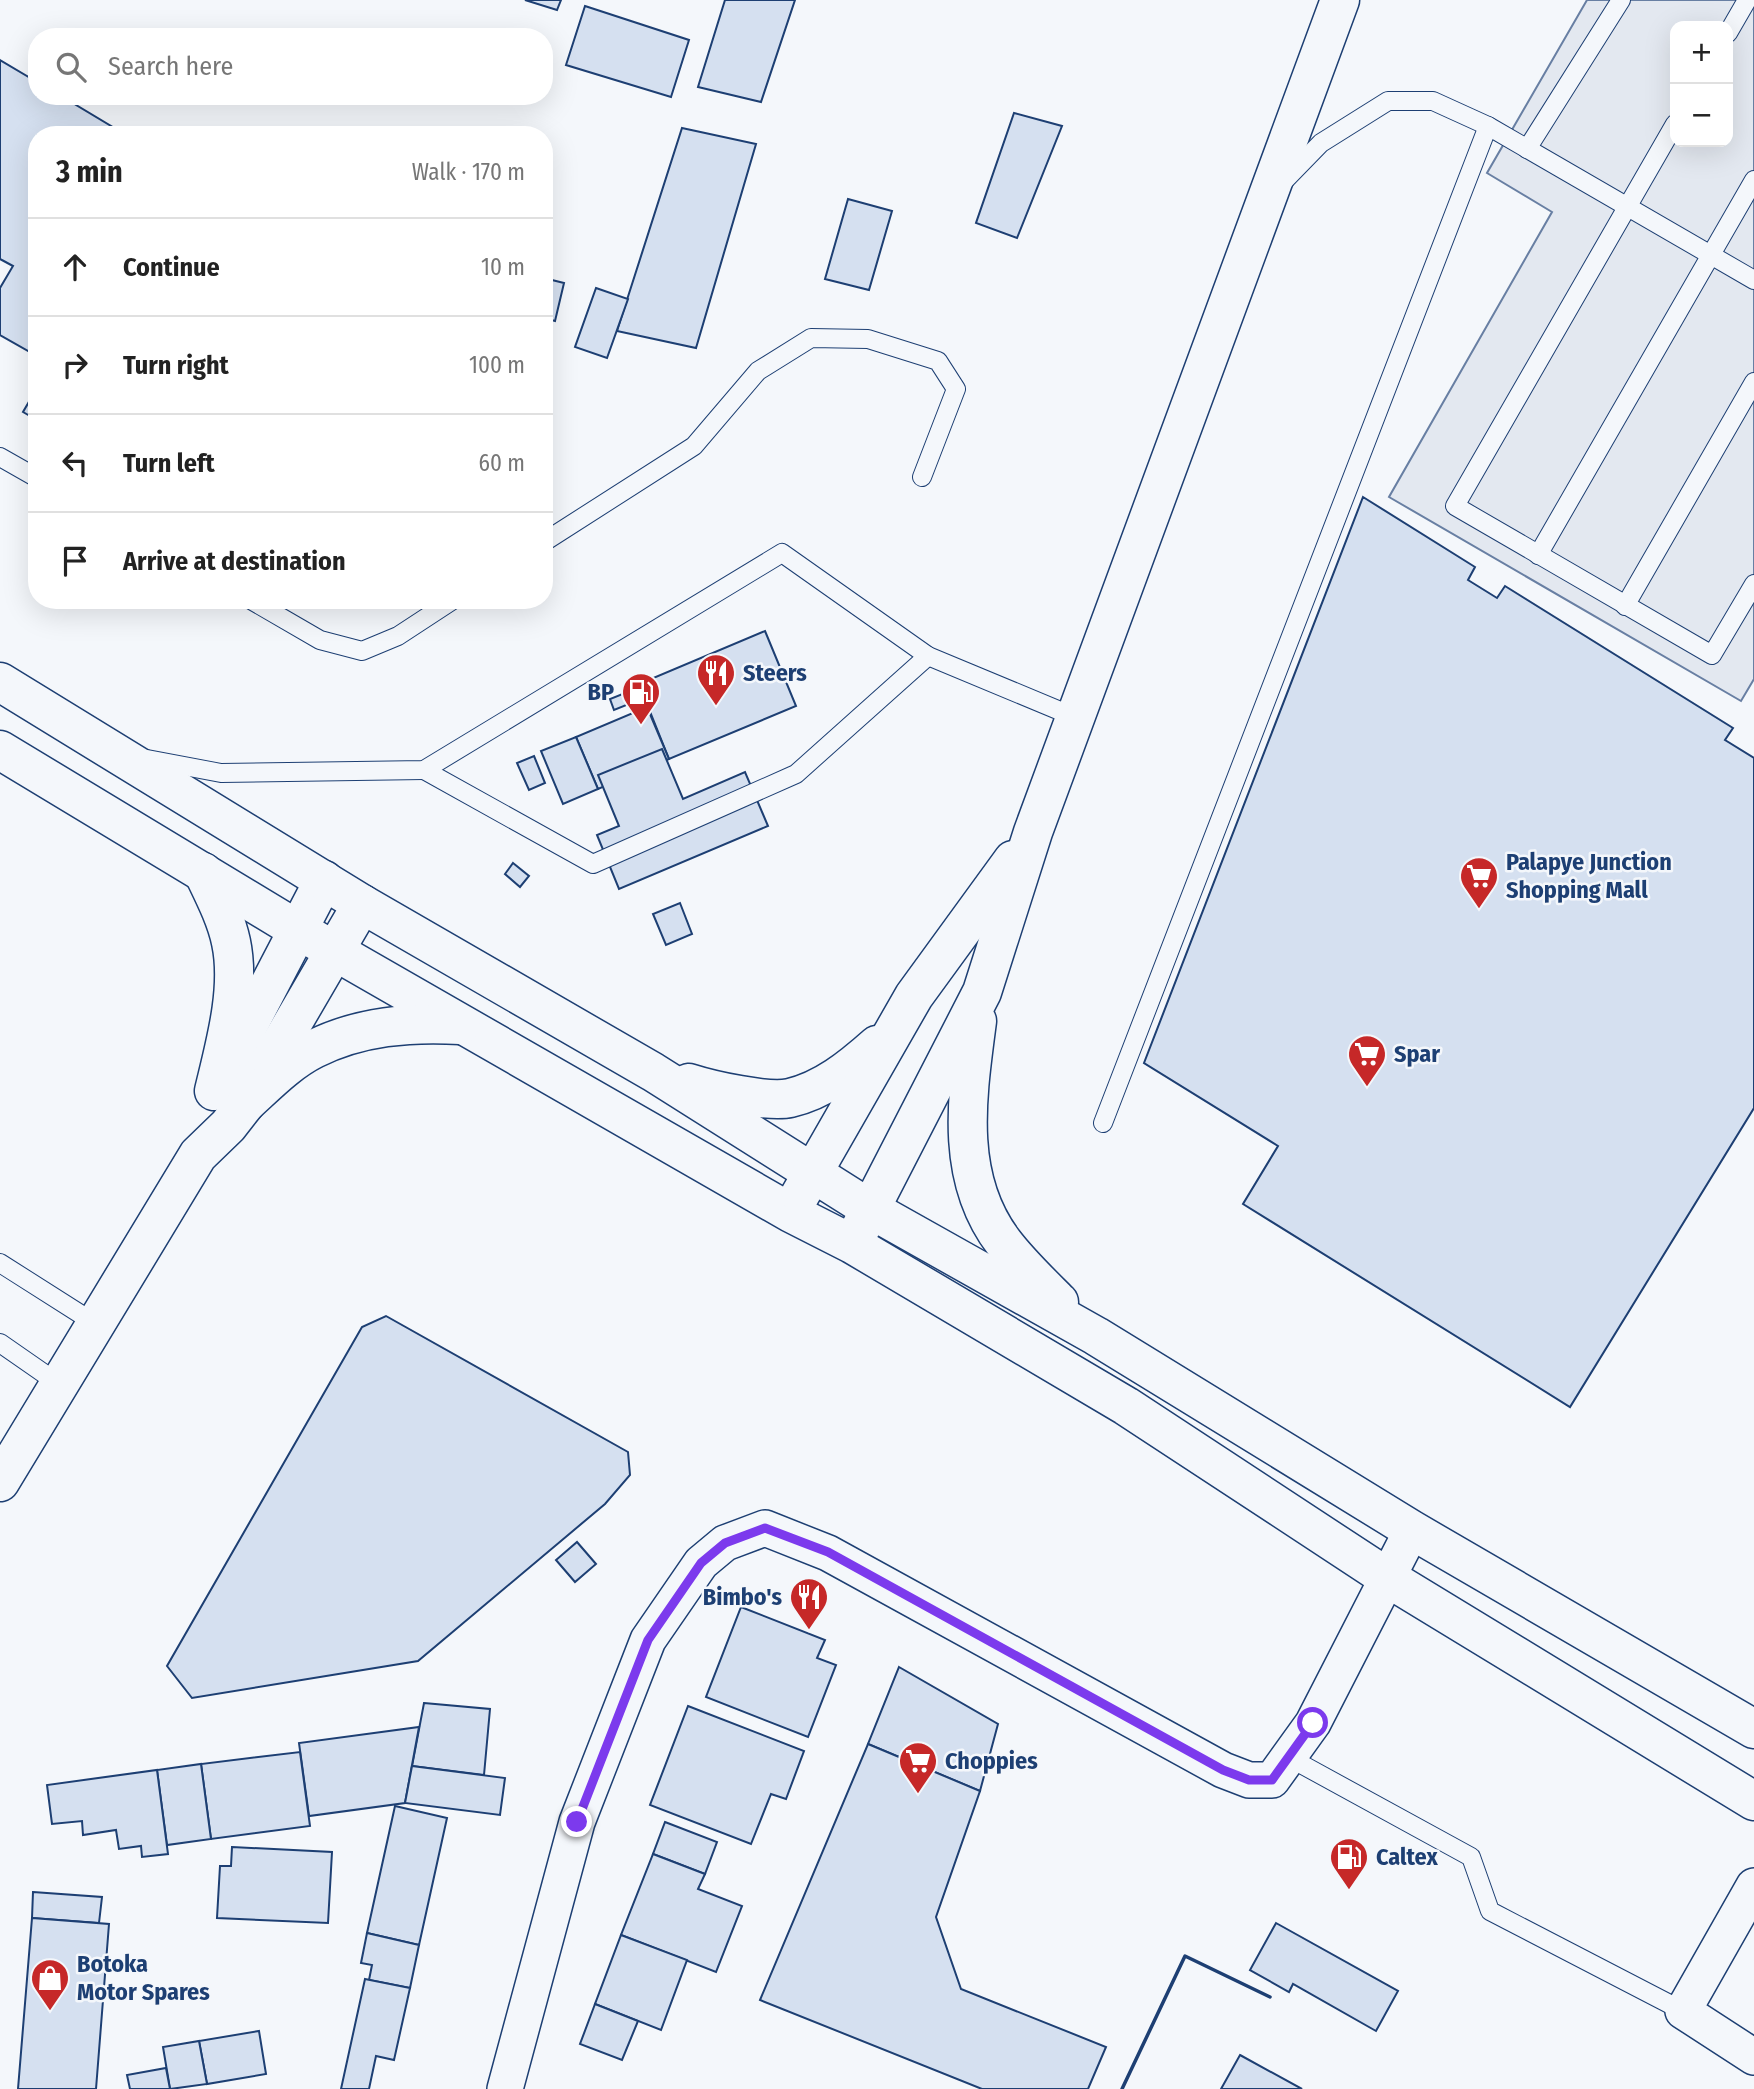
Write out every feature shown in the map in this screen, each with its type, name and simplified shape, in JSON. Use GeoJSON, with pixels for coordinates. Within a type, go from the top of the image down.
{"type":"FeatureCollection","features":[{"type":"Feature","properties":{"kind":"main road"},"geometry":{"type":"LineString","coordinates":[[852,1244],[982,992],[1033,832],[1340,0]]}},
{"type":"Feature","properties":{"kind":"main road"},"geometry":{"type":"LineString","coordinates":[[0,681],[362,904],[653,1072],[870,1209],[1096,1336],[1412,1530],[1754,1729]]}},
{"type":"Feature","properties":{"kind":"main road"},"geometry":{"type":"LineString","coordinates":[[0,750],[298,930],[791,1213],[852,1244],[1126,1406],[1388,1578],[1754,1801]]}},
{"type":"Feature","properties":{"kind":"main road"},"geometry":{"type":"LineString","coordinates":[[791,1213],[914,996],[1033,832]]}},
{"type":"Feature","properties":{"kind":"main road"},"geometry":{"type":"LineString","coordinates":[[0,1482],[198,1154],[228,1126],[230,1097],[225,1046],[233,994],[232,943],[220,907],[203,872]]}},
{"type":"Feature","properties":{"kind":"main road"},"geometry":{"type":"LineString","coordinates":[[230,1097],[298,930],[324,880]]}},
{"type":"Feature","properties":{"kind":"main road"},"geometry":{"type":"LineString","coordinates":[[230,1097],[362,904]]}},
{"type":"Feature","properties":{"kind":"main road"},"geometry":{"type":"LineString","coordinates":[[982,992],[968,1110],[972,1176],[981,1202],[1003,1242],[1067,1310],[1096,1336]]}},
{"type":"Feature","properties":{"kind":"main road"},"geometry":{"type":"LineString","coordinates":[[230,1097],[279,1072],[312,1050],[345,1036],[379,1027],[426,1023],[464,1025]]}},
{"type":"Feature","properties":{"kind":"main road"},"geometry":{"type":"LineString","coordinates":[[653,1072],[709,1089],[787,1099],[822,1087],[895,1030]]}},
{"type":"Feature","properties":{"kind":"street"},"geometry":{"type":"LineString","coordinates":[[505,2089],[577,1822],[648,1640],[701,1563],[725,1543],[765,1528],[828,1552],[1223,1770],[1249,1780],[1272,1780],[1313,1723],[1412,1530]]}},
{"type":"Feature","properties":{"kind":"street"},"geometry":{"type":"LineString","coordinates":[[1754,1886],[1683,2011],[1754,2057]]}},
{"type":"Feature","properties":{"kind":"lane"},"geometry":{"type":"LineString","coordinates":[[1527,149],[1621,0]]}},
{"type":"Feature","properties":{"kind":"lane"},"geometry":{"type":"LineString","coordinates":[[1733,24],[1747,0]]}},
{"type":"Feature","properties":{"kind":"lane"},"geometry":{"type":"LineString","coordinates":[[1266,198],[1321,143],[1388,101],[1433,102],[1488,126],[1754,281]]}},
{"type":"Feature","properties":{"kind":"lane"},"geometry":{"type":"LineString","coordinates":[[1103,1123],[1488,126]]}},
{"type":"Feature","properties":{"kind":"lane"},"geometry":{"type":"LineString","coordinates":[[1670,133],[1455,506],[1712,656],[1754,584]]}},
{"type":"Feature","properties":{"kind":"lane"},"geometry":{"type":"LineString","coordinates":[[1538,555],[1754,180]]}},
{"type":"Feature","properties":{"kind":"lane"},"geometry":{"type":"LineString","coordinates":[[553,536],[694,446],[758,372],[811,338],[868,339],[938,361],[956,389],[922,477]]}},
{"type":"Feature","properties":{"kind":"lane"},"geometry":{"type":"LineString","coordinates":[[1625,606],[1754,382]]}},
{"type":"Feature","properties":{"kind":"lane"},"geometry":{"type":"LineString","coordinates":[[0,457],[28,473]]}},
{"type":"Feature","properties":{"kind":"lane"},"geometry":{"type":"LineString","coordinates":[[424,770],[782,554],[928,656],[1077,718]]}},
{"type":"Feature","properties":{"kind":"lane"},"geometry":{"type":"LineString","coordinates":[[266,609],[320,640],[362,651],[398,636],[439,609]]}},
{"type":"Feature","properties":{"kind":"lane"},"geometry":{"type":"LineString","coordinates":[[113,752],[220,773],[424,770],[593,864],[796,774],[928,656]]}},
{"type":"Feature","properties":{"kind":"lane"},"geometry":{"type":"LineString","coordinates":[[0,1263],[96,1324]]}},
{"type":"Feature","properties":{"kind":"lane"},"geometry":{"type":"LineString","coordinates":[[0,1343],[59,1384]]}},
{"type":"Feature","properties":{"kind":"lane"},"geometry":{"type":"LineString","coordinates":[[1290,1758],[1471,1857],[1490,1911],[1683,2011]]}},
{"type":"Feature","properties":{"kind":"shaded area"},"geometry":{"type":"Polygon","coordinates":[[[1587,0],[1754,0],[1754,679],[1741,701],[1389,497],[1552,212],[1487,173],[1587,0]]]}},
{"type":"Feature","properties":{"kind":"building"},"geometry":{"type":"Polygon","coordinates":[[[525,0],[561,0],[557,10],[525,0]]]}},
{"type":"Feature","properties":{"kind":"building"},"geometry":{"type":"Polygon","coordinates":[[[725,0],[795,0],[761,102],[698,87],[725,0]]]}},
{"type":"Feature","properties":{"kind":"building"},"geometry":{"type":"Polygon","coordinates":[[[585,6],[689,40],[671,97],[566,65],[585,6]]]}},
{"type":"Feature","properties":{"kind":"building"},"geometry":{"type":"Polygon","coordinates":[[[0,60],[28,77],[28,105],[76,105],[111,126],[28,126],[28,351],[0,335],[0,288],[13,266],[0,259],[0,60]]]}},
{"type":"Feature","properties":{"kind":"building"},"geometry":{"type":"Polygon","coordinates":[[[1014,113],[1062,126],[1017,238],[976,223],[1014,113]]]}},
{"type":"Feature","properties":{"kind":"building"},"geometry":{"type":"Polygon","coordinates":[[[682,128],[756,144],[696,348],[617,331],[682,128]]]}},
{"type":"Feature","properties":{"kind":"building"},"geometry":{"type":"Polygon","coordinates":[[[848,199],[892,211],[869,290],[825,279],[848,199]]]}},
{"type":"Feature","properties":{"kind":"building"},"geometry":{"type":"Polygon","coordinates":[[[553,280],[564,283],[553,320],[553,280]]]}},
{"type":"Feature","properties":{"kind":"building"},"geometry":{"type":"Polygon","coordinates":[[[596,288],[628,299],[607,358],[575,347],[596,288]]]}},
{"type":"Feature","properties":{"kind":"building","name":"Palapye Junction Shopping Mall"},"geometry":{"type":"Polygon","coordinates":[[[1363,497],[1475,567],[1468,580],[1497,598],[1505,586],[1733,728],[1725,740],[1754,758],[1754,1108],[1570,1407],[1243,1204],[1278,1146],[1144,1063],[1363,497]]]}},
{"type":"Feature","properties":{"kind":"building"},"geometry":{"type":"Polygon","coordinates":[[[765,631],[796,706],[669,759],[639,684],[765,631]]]}},
{"type":"Feature","properties":{"kind":"building"},"geometry":{"type":"Polygon","coordinates":[[[625,693],[629,704],[614,710],[610,699],[625,693]]]}},
{"type":"Feature","properties":{"kind":"building"},"geometry":{"type":"Polygon","coordinates":[[[647,707],[669,759],[598,789],[576,737],[647,707]]]}},
{"type":"Feature","properties":{"kind":"building"},"geometry":{"type":"Polygon","coordinates":[[[576,737],[598,789],[563,804],[541,751],[576,737]]]}},
{"type":"Feature","properties":{"kind":"building"},"geometry":{"type":"Polygon","coordinates":[[[662,749],[683,799],[745,772],[768,826],[619,889],[597,835],[619,826],[598,775],[662,749]]]}},
{"type":"Feature","properties":{"kind":"building"},"geometry":{"type":"Polygon","coordinates":[[[534,756],[545,783],[529,790],[517,763],[534,756]]]}},
{"type":"Feature","properties":{"kind":"building"},"geometry":{"type":"Polygon","coordinates":[[[513,863],[529,876],[520,887],[505,874],[513,863]]]}},
{"type":"Feature","properties":{"kind":"building"},"geometry":{"type":"Polygon","coordinates":[[[680,903],[692,934],[666,945],[653,914],[680,903]]]}},
{"type":"Feature","properties":{"kind":"building"},"geometry":{"type":"Polygon","coordinates":[[[386,1316],[628,1452],[630,1475],[605,1504],[418,1661],[192,1698],[167,1666],[362,1327],[386,1316]]]}},
{"type":"Feature","properties":{"kind":"building"},"geometry":{"type":"Polygon","coordinates":[[[577,1542],[596,1564],[575,1582],[556,1560],[577,1542]]]}},
{"type":"Feature","properties":{"kind":"building"},"geometry":{"type":"Polygon","coordinates":[[[741,1607],[825,1640],[817,1658],[836,1665],[808,1737],[706,1697],[741,1607]]]}},
{"type":"Feature","properties":{"kind":"building"},"geometry":{"type":"Polygon","coordinates":[[[899,1667],[998,1724],[980,1791],[868,1744],[899,1667]]]}},
{"type":"Feature","properties":{"kind":"building"},"geometry":{"type":"Polygon","coordinates":[[[424,1703],[490,1709],[484,1775],[412,1766],[424,1703]]]}},
{"type":"Feature","properties":{"kind":"building"},"geometry":{"type":"Polygon","coordinates":[[[688,1706],[804,1751],[786,1799],[771,1794],[751,1844],[650,1805],[688,1706]]]}},
{"type":"Feature","properties":{"kind":"building"},"geometry":{"type":"Polygon","coordinates":[[[419,1727],[405,1803],[309,1816],[299,1743],[419,1727]]]}},
{"type":"Feature","properties":{"kind":"building"},"geometry":{"type":"Polygon","coordinates":[[[868,1744],[980,1791],[936,1917],[961,1989],[1106,2047],[1088,2089],[982,2089],[760,2000],[868,1744]]]}},
{"type":"Feature","properties":{"kind":"building"},"geometry":{"type":"Polygon","coordinates":[[[300,1752],[310,1826],[211,1839],[201,1764],[300,1752]]]}},
{"type":"Feature","properties":{"kind":"building"},"geometry":{"type":"Polygon","coordinates":[[[201,1764],[211,1839],[167,1845],[157,1770],[201,1764]]]}},
{"type":"Feature","properties":{"kind":"building"},"geometry":{"type":"Polygon","coordinates":[[[412,1766],[505,1778],[500,1815],[405,1803],[412,1766]]]}},
{"type":"Feature","properties":{"kind":"building"},"geometry":{"type":"Polygon","coordinates":[[[157,1770],[168,1854],[142,1857],[141,1846],[119,1849],[116,1830],[83,1835],[82,1821],[52,1824],[47,1785],[157,1770]]]}},
{"type":"Feature","properties":{"kind":"building"},"geometry":{"type":"Polygon","coordinates":[[[395,1806],[447,1818],[419,1945],[367,1933],[395,1806]]]}},
{"type":"Feature","properties":{"kind":"building"},"geometry":{"type":"Polygon","coordinates":[[[665,1822],[717,1842],[705,1874],[653,1854],[665,1822]]]}},
{"type":"Feature","properties":{"kind":"building"},"geometry":{"type":"Polygon","coordinates":[[[232,1847],[332,1852],[328,1923],[217,1918],[220,1866],[231,1866],[232,1847]]]}},
{"type":"Feature","properties":{"kind":"building"},"geometry":{"type":"Polygon","coordinates":[[[653,1854],[705,1874],[698,1889],[742,1906],[716,1972],[621,1935],[653,1854]]]}},
{"type":"Feature","properties":{"kind":"building"},"geometry":{"type":"Polygon","coordinates":[[[33,1892],[102,1897],[99,1923],[32,1918],[33,1892]]]}},
{"type":"Feature","properties":{"kind":"building"},"geometry":{"type":"Polygon","coordinates":[[[32,1918],[109,1924],[96,2089],[18,2089],[32,1918]]]}},
{"type":"Feature","properties":{"kind":"building"},"geometry":{"type":"Polygon","coordinates":[[[1276,1923],[1398,1991],[1376,2031],[1293,1984],[1289,1992],[1250,1970],[1276,1923]]]}},
{"type":"Feature","properties":{"kind":"building"},"geometry":{"type":"Polygon","coordinates":[[[367,1933],[419,1945],[410,1988],[369,1980],[372,1965],[361,1963],[367,1933]]]}},
{"type":"Feature","properties":{"kind":"building"},"geometry":{"type":"Polygon","coordinates":[[[621,1935],[687,1960],[661,2030],[595,2004],[621,1935]]]}},
{"type":"Feature","properties":{"kind":"building"},"geometry":{"type":"Polygon","coordinates":[[[365,1979],[410,1988],[394,2060],[376,2056],[369,2089],[341,2089],[365,1979]]]}},
{"type":"Feature","properties":{"kind":"building"},"geometry":{"type":"Polygon","coordinates":[[[595,2004],[638,2021],[622,2060],[580,2044],[595,2004]]]}},
{"type":"Feature","properties":{"kind":"building"},"geometry":{"type":"Polygon","coordinates":[[[259,2031],[266,2074],[207,2084],[199,2041],[259,2031]]]}},
{"type":"Feature","properties":{"kind":"building"},"geometry":{"type":"Polygon","coordinates":[[[199,2041],[207,2084],[170,2089],[163,2047],[199,2041]]]}},
{"type":"Feature","properties":{"kind":"building"},"geometry":{"type":"Polygon","coordinates":[[[1240,2055],[1302,2089],[1221,2089],[1240,2055]]]}},
{"type":"Feature","properties":{"kind":"building"},"geometry":{"type":"Polygon","coordinates":[[[166,2068],[170,2089],[130,2089],[127,2075],[166,2068]]]}},
{"type":"Feature","properties":{"kind":"wall"},"geometry":{"type":"LineString","coordinates":[[1122,2089],[1185,1956],[1270,1997]]}},
{"type":"Feature","properties":{"kind":"place","name":"Steers"},"geometry":{"type":"Point","coordinates":[716,707]}},
{"type":"Feature","properties":{"kind":"place","name":"BP"},"geometry":{"type":"Point","coordinates":[641,726]}},
{"type":"Feature","properties":{"kind":"place","name":"Palapye Junction Shopping Mall"},"geometry":{"type":"Point","coordinates":[1479,910]}},
{"type":"Feature","properties":{"kind":"place","name":"Spar"},"geometry":{"type":"Point","coordinates":[1367,1088]}},
{"type":"Feature","properties":{"kind":"place","name":"Bimbo's"},"geometry":{"type":"Point","coordinates":[809,1631]}},
{"type":"Feature","properties":{"kind":"place","name":"Choppies"},"geometry":{"type":"Point","coordinates":[918,1795]}},
{"type":"Feature","properties":{"kind":"place","name":"Caltex"},"geometry":{"type":"Point","coordinates":[1349,1891]}},
{"type":"Feature","properties":{"kind":"place","name":"Botoka Motor Spares"},"geometry":{"type":"Point","coordinates":[50,2012]}},
{"type":"Feature","properties":{"kind":"route"},"geometry":{"type":"LineString","coordinates":[[577,1822],[648,1640],[701,1563],[725,1543],[765,1528],[828,1552],[1223,1770],[1249,1780],[1272,1780],[1313,1723]]}}]}
